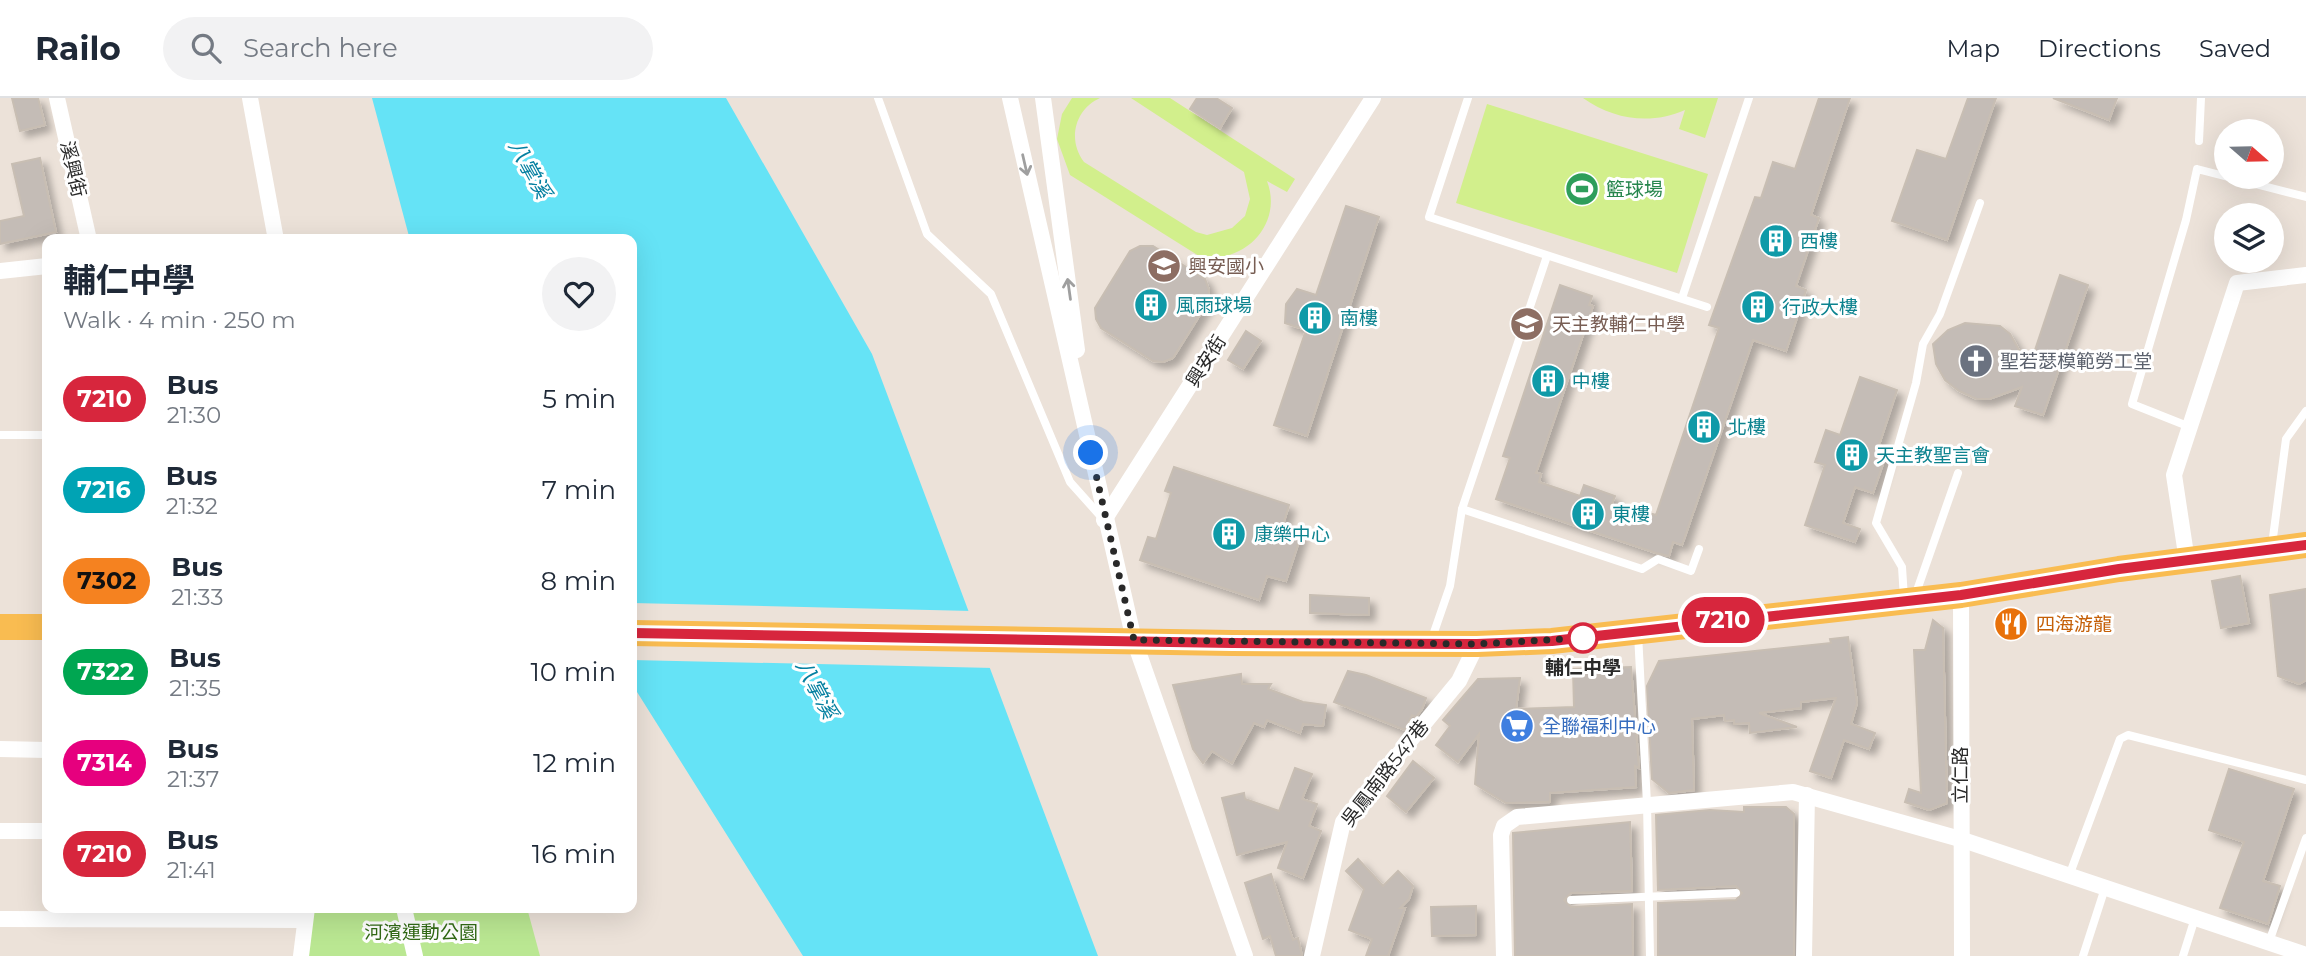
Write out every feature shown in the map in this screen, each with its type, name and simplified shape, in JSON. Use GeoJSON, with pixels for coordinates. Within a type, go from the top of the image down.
{"type":"FeatureCollection","features":[{"type":"Feature","properties":{"kind":"main road"},"geometry":{"type":"LineString","coordinates":[[637,633],[1477,644],[1552,641],[1961,595],[2306,545]]}},
{"type":"Feature","properties":{"kind":"main road"},"geometry":{"type":"LineString","coordinates":[[0,626],[42,627]]}},
{"type":"Feature","properties":{"kind":"street","name":"溪興街"},"geometry":{"type":"LineString","coordinates":[[57,98],[88,234]]}},
{"type":"Feature","properties":{"kind":"street"},"geometry":{"type":"LineString","coordinates":[[250,98],[275,234]]}},
{"type":"Feature","properties":{"kind":"street"},"geometry":{"type":"LineString","coordinates":[[1010,98],[1104,520],[1134,640],[1245,956]]}},
{"type":"Feature","properties":{"kind":"street"},"geometry":{"type":"LineString","coordinates":[[1043,98],[1091,453]]}},
{"type":"Feature","properties":{"kind":"street","name":"興安街"},"geometry":{"type":"LineString","coordinates":[[1104,520],[1373,98]]}},
{"type":"Feature","properties":{"kind":"street"},"geometry":{"type":"LineString","coordinates":[[0,271],[42,267]]}},
{"type":"Feature","properties":{"kind":"street"},"geometry":{"type":"LineString","coordinates":[[2187,561],[2174,475],[2237,283],[2306,275]]}},
{"type":"Feature","properties":{"kind":"street","name":"立仁路"},"geometry":{"type":"LineString","coordinates":[[1961,595],[1962,956]]}},
{"type":"Feature","properties":{"kind":"street","name":"吳鳳南路547巷"},"geometry":{"type":"LineString","coordinates":[[1312,956],[1343,822],[1459,681],[1477,644]]}},
{"type":"Feature","properties":{"kind":"street"},"geometry":{"type":"LineString","coordinates":[[0,749],[42,750]]}},
{"type":"Feature","properties":{"kind":"street"},"geometry":{"type":"LineString","coordinates":[[1504,956],[1501,835],[1504,826],[1517,817],[1647,803],[1793,792],[1960,839],[2306,955]]}},
{"type":"Feature","properties":{"kind":"street"},"geometry":{"type":"LineString","coordinates":[[1804,956],[1807,795]]}},
{"type":"Feature","properties":{"kind":"street"},"geometry":{"type":"LineString","coordinates":[[0,831],[42,831]]}},
{"type":"Feature","properties":{"kind":"street"},"geometry":{"type":"LineString","coordinates":[[405,913],[415,956]]}},
{"type":"Feature","properties":{"kind":"street"},"geometry":{"type":"LineString","coordinates":[[0,919],[306,914],[301,956]]}},
{"type":"Feature","properties":{"kind":"lane"},"geometry":{"type":"LineString","coordinates":[[878,98],[927,234],[991,294],[1070,482],[1104,520]]}},
{"type":"Feature","properties":{"kind":"lane"},"geometry":{"type":"LineString","coordinates":[[1468,98],[1429,217],[1707,307]]}},
{"type":"Feature","properties":{"kind":"lane"},"geometry":{"type":"LineString","coordinates":[[1682,298],[1749,98]]}},
{"type":"Feature","properties":{"kind":"lane"},"geometry":{"type":"LineString","coordinates":[[2199,141],[2201,98]]}},
{"type":"Feature","properties":{"kind":"lane"},"geometry":{"type":"LineString","coordinates":[[2190,427],[2132,404],[2186,220],[2197,169],[2306,197]]}},
{"type":"Feature","properties":{"kind":"lane"},"geometry":{"type":"LineString","coordinates":[[1909,599],[1902,567],[1876,523],[1916,383],[1923,344],[1940,314],[1980,203]]}},
{"type":"Feature","properties":{"kind":"lane"},"geometry":{"type":"LineString","coordinates":[[1430,643],[1450,586],[1462,509],[1547,256]]}},
{"type":"Feature","properties":{"kind":"lane"},"geometry":{"type":"LineString","coordinates":[[2272,551],[2286,439],[2306,411]]}},
{"type":"Feature","properties":{"kind":"lane"},"geometry":{"type":"LineString","coordinates":[[0,435],[42,435]]}},
{"type":"Feature","properties":{"kind":"lane"},"geometry":{"type":"LineString","coordinates":[[1909,599],[1958,473]]}},
{"type":"Feature","properties":{"kind":"lane"},"geometry":{"type":"LineString","coordinates":[[1462,509],[1642,569],[1658,559],[1691,571],[1699,549]]}},
{"type":"Feature","properties":{"kind":"lane"},"geometry":{"type":"LineString","coordinates":[[1638,631],[1647,803],[1650,956]]}},
{"type":"Feature","properties":{"kind":"lane"},"geometry":{"type":"LineString","coordinates":[[2069,876],[2120,740],[2128,735],[2306,780]]}},
{"type":"Feature","properties":{"kind":"lane"},"geometry":{"type":"LineString","coordinates":[[2269,942],[2306,838]]}},
{"type":"Feature","properties":{"kind":"lane"},"geometry":{"type":"LineString","coordinates":[[2083,956],[2105,888]]}},
{"type":"Feature","properties":{"kind":"lane"},"geometry":{"type":"LineString","coordinates":[[1572,900],[1736,893]]}},
{"type":"Feature","properties":{"kind":"lane"},"geometry":{"type":"LineString","coordinates":[[2183,956],[2195,918]]}},
{"type":"Feature","properties":{"kind":"green space"},"geometry":{"type":"Polygon","coordinates":[[[1072,98],[1100,98],[1091,103],[1079,117],[1076,126],[1076,144],[1084,162],[1196,232],[1207,235],[1232,228],[1245,216],[1250,199],[1244,172],[1131,98],[1170,98],[1295,179],[1287,192],[1267,181],[1271,197],[1270,213],[1264,227],[1244,248],[1230,255],[1199,256],[1070,175],[1057,139],[1062,114],[1072,98]]]}},
{"type":"Feature","properties":{"kind":"green space"},"geometry":{"type":"Polygon","coordinates":[[[1583,98],[1718,98],[1705,138],[1679,129],[1685,110],[1659,118],[1633,118],[1607,111],[1583,98]]]}},
{"type":"Feature","properties":{"kind":"green space","name":"籃球場"},"geometry":{"type":"Polygon","coordinates":[[[1487,104],[1708,174],[1677,273],[1456,203],[1487,104]]]}},
{"type":"Feature","properties":{"kind":"green space","name":"河濱運動公園"},"geometry":{"type":"Polygon","coordinates":[[[310,913],[528,913],[540,956],[305,956],[310,913]]]}},
{"type":"Feature","properties":{"kind":"water","name":"八掌溪"},"geometry":{"type":"Polygon","coordinates":[[[372,98],[726,98],[872,354],[1098,956],[803,956],[637,692],[637,234],[408,234],[372,98]]]}},
{"type":"Feature","properties":{"kind":"pier"},"geometry":{"type":"Polygon","coordinates":[[[637,603],[972,611],[994,668],[637,660],[637,603]]]}},
{"type":"Feature","properties":{"kind":"building"},"geometry":{"type":"Polygon","coordinates":[[[12,98],[38,98],[45,125],[20,131],[12,98]]]}},
{"type":"Feature","properties":{"kind":"building"},"geometry":{"type":"Polygon","coordinates":[[[1197,98],[1216,98],[1232,108],[1220,128],[1190,109],[1197,98]]]}},
{"type":"Feature","properties":{"kind":"building"},"geometry":{"type":"Polygon","coordinates":[[[1819,98],[1850,98],[1811,215],[1819,218],[1796,286],[1806,290],[1786,351],[1753,340],[1682,545],[1673,542],[1669,556],[1656,553],[1496,499],[1510,458],[1503,456],[1560,285],[1592,296],[1589,305],[1593,306],[1536,473],[1541,474],[1539,482],[1580,496],[1584,485],[1615,496],[1611,506],[1647,518],[1649,513],[1656,515],[1719,328],[1709,325],[1755,197],[1761,198],[1773,162],[1795,169],[1819,98]]]}},
{"type":"Feature","properties":{"kind":"building"},"geometry":{"type":"Polygon","coordinates":[[[1968,98],[1996,98],[1947,240],[1892,221],[1917,150],[1946,159],[1968,98]]]}},
{"type":"Feature","properties":{"kind":"building"},"geometry":{"type":"Polygon","coordinates":[[[2053,98],[2117,98],[2109,120],[2053,98]]]}},
{"type":"Feature","properties":{"kind":"building"},"geometry":{"type":"Polygon","coordinates":[[[40,158],[56,232],[0,244],[0,221],[24,216],[12,164],[40,158]]]}},
{"type":"Feature","properties":{"kind":"building","name":"南樓"},"geometry":{"type":"Polygon","coordinates":[[[1346,206],[1379,217],[1307,436],[1274,425],[1306,330],[1285,323],[1286,304],[1297,289],[1316,295],[1346,206]]]}},
{"type":"Feature","properties":{"kind":"building","name":"風雨球場"},"geometry":{"type":"Polygon","coordinates":[[[1140,246],[1153,246],[1205,279],[1209,290],[1208,302],[1173,358],[1163,362],[1153,361],[1101,328],[1096,319],[1095,308],[1130,251],[1140,246]]]}},
{"type":"Feature","properties":{"kind":"building"},"geometry":{"type":"Polygon","coordinates":[[[2060,275],[2088,285],[2043,415],[2015,406],[2022,387],[1989,399],[1977,399],[1959,391],[1945,380],[1936,364],[1933,344],[1948,330],[1965,323],[2000,326],[2010,334],[2029,368],[2060,275]]]}},
{"type":"Feature","properties":{"kind":"building"},"geometry":{"type":"Polygon","coordinates":[[[1246,331],[1261,341],[1243,369],[1228,360],[1246,331]]]}},
{"type":"Feature","properties":{"kind":"building","name":"天主教聖言會"},"geometry":{"type":"Polygon","coordinates":[[[1860,377],[1897,390],[1879,445],[1888,449],[1873,493],[1855,487],[1843,523],[1860,529],[1855,542],[1805,525],[1825,465],[1815,462],[1826,430],[1840,435],[1860,377]]]}},
{"type":"Feature","properties":{"kind":"building","name":"康樂中心"},"geometry":{"type":"Polygon","coordinates":[[[1174,467],[1289,505],[1283,525],[1302,532],[1286,581],[1267,576],[1259,600],[1140,560],[1148,537],[1156,539],[1171,493],[1165,491],[1174,467]]]}},
{"type":"Feature","properties":{"kind":"building"},"geometry":{"type":"Polygon","coordinates":[[[2240,576],[2249,623],[2221,628],[2212,581],[2240,576]]]}},
{"type":"Feature","properties":{"kind":"building"},"geometry":{"type":"Polygon","coordinates":[[[2306,589],[2306,680],[2299,684],[2278,676],[2270,595],[2306,589]]]}},
{"type":"Feature","properties":{"kind":"building"},"geometry":{"type":"Polygon","coordinates":[[[1310,595],[1369,598],[1369,615],[1310,613],[1310,595]]]}},
{"type":"Feature","properties":{"kind":"building"},"geometry":{"type":"Polygon","coordinates":[[[1933,620],[1943,628],[1947,803],[1929,810],[1905,802],[1909,789],[1921,793],[1914,650],[1925,650],[1933,620]]]}},
{"type":"Feature","properties":{"kind":"building"},"geometry":{"type":"Polygon","coordinates":[[[1848,637],[1857,703],[1851,724],[1875,733],[1869,749],[1844,740],[1831,778],[1810,771],[1836,698],[1801,702],[1801,708],[1759,713],[1797,727],[1750,733],[1749,723],[1734,724],[1734,720],[1725,721],[1724,715],[1692,719],[1694,790],[1669,793],[1652,779],[1647,686],[1659,661],[1831,643],[1830,639],[1848,637]]]}},
{"type":"Feature","properties":{"kind":"building"},"geometry":{"type":"Polygon","coordinates":[[[1631,667],[1639,768],[1635,766],[1636,787],[1550,793],[1550,802],[1506,803],[1475,784],[1479,734],[1458,762],[1436,745],[1450,726],[1443,720],[1478,679],[1520,678],[1516,709],[1574,707],[1573,669],[1631,667]]]}},
{"type":"Feature","properties":{"kind":"building"},"geometry":{"type":"Polygon","coordinates":[[[1348,671],[1366,675],[1426,698],[1422,709],[1416,717],[1412,715],[1405,730],[1334,702],[1348,671]]]}},
{"type":"Feature","properties":{"kind":"building"},"geometry":{"type":"Polygon","coordinates":[[[1241,674],[1242,684],[1271,684],[1268,689],[1303,702],[1326,705],[1323,726],[1303,724],[1300,733],[1267,720],[1264,727],[1254,723],[1232,763],[1212,751],[1203,763],[1193,749],[1173,685],[1241,674]]]}},
{"type":"Feature","properties":{"kind":"building"},"geometry":{"type":"Polygon","coordinates":[[[1413,761],[1434,778],[1406,812],[1387,796],[1413,761]]]}},
{"type":"Feature","properties":{"kind":"building"},"geometry":{"type":"Polygon","coordinates":[[[1295,768],[1312,774],[1302,799],[1317,804],[1309,826],[1321,831],[1303,878],[1278,868],[1287,842],[1237,855],[1222,798],[1244,793],[1245,799],[1279,811],[1295,768]]]}},
{"type":"Feature","properties":{"kind":"building"},"geometry":{"type":"Polygon","coordinates":[[[2229,769],[2294,789],[2263,881],[2280,886],[2268,924],[2220,908],[2244,842],[2209,830],[2229,769]]]}},
{"type":"Feature","properties":{"kind":"building"},"geometry":{"type":"Polygon","coordinates":[[[1744,807],[1786,807],[1794,814],[1794,956],[1658,956],[1658,903],[1736,900],[1742,893],[1736,886],[1658,890],[1656,815],[1710,810],[1744,812],[1744,807]]]}},
{"type":"Feature","properties":{"kind":"building"},"geometry":{"type":"Polygon","coordinates":[[[1630,822],[1632,891],[1571,893],[1564,900],[1571,907],[1632,904],[1633,956],[1515,956],[1513,833],[1630,822]]]}},
{"type":"Feature","properties":{"kind":"building"},"geometry":{"type":"Polygon","coordinates":[[[1358,859],[1383,886],[1398,871],[1413,886],[1409,899],[1400,908],[1405,908],[1388,956],[1366,956],[1372,939],[1349,930],[1364,889],[1346,871],[1358,859]]]}},
{"type":"Feature","properties":{"kind":"building"},"geometry":{"type":"Polygon","coordinates":[[[1271,874],[1293,940],[1298,938],[1302,956],[1276,956],[1270,936],[1263,939],[1245,883],[1271,874]]]}},
{"type":"Feature","properties":{"kind":"building"},"geometry":{"type":"Polygon","coordinates":[[[1476,906],[1476,935],[1432,936],[1431,907],[1476,906]]]}},
{"type":"Feature","properties":{"kind":"bus line","name":"7210"},"geometry":{"type":"LineString","coordinates":[[637,633],[1232,643],[1477,644],[1552,641],[1961,595],[2119,569],[2306,545]]}},
{"type":"Feature","properties":{"kind":"place","name":"籃球場"},"geometry":{"type":"Point","coordinates":[1582,189]}},
{"type":"Feature","properties":{"kind":"place","name":"西樓"},"geometry":{"type":"Point","coordinates":[1776,241]}},
{"type":"Feature","properties":{"kind":"place","name":"興安國小"},"geometry":{"type":"Point","coordinates":[1164,266]}},
{"type":"Feature","properties":{"kind":"place","name":"風雨球場"},"geometry":{"type":"Point","coordinates":[1151,305]}},
{"type":"Feature","properties":{"kind":"place","name":"行政大樓"},"geometry":{"type":"Point","coordinates":[1758,307]}},
{"type":"Feature","properties":{"kind":"place","name":"南樓"},"geometry":{"type":"Point","coordinates":[1315,318]}},
{"type":"Feature","properties":{"kind":"place","name":"天主教輔仁中學"},"geometry":{"type":"Point","coordinates":[1527,324]}},
{"type":"Feature","properties":{"kind":"place","name":"聖若瑟模範勞工堂"},"geometry":{"type":"Point","coordinates":[1976,361]}},
{"type":"Feature","properties":{"kind":"place","name":"中樓"},"geometry":{"type":"Point","coordinates":[1548,381]}},
{"type":"Feature","properties":{"kind":"place","name":"北樓"},"geometry":{"type":"Point","coordinates":[1704,427]}},
{"type":"Feature","properties":{"kind":"place","name":"天主教聖言會"},"geometry":{"type":"Point","coordinates":[1852,455]}},
{"type":"Feature","properties":{"kind":"place","name":"東樓"},"geometry":{"type":"Point","coordinates":[1588,514]}},
{"type":"Feature","properties":{"kind":"place","name":"康樂中心"},"geometry":{"type":"Point","coordinates":[1229,534]}},
{"type":"Feature","properties":{"kind":"place","name":"四海游龍"},"geometry":{"type":"Point","coordinates":[2011,624]}},
{"type":"Feature","properties":{"kind":"place","name":"輔仁中學"},"geometry":{"type":"Point","coordinates":[1583,638]}},
{"type":"Feature","properties":{"kind":"place","name":"全聯福利中心"},"geometry":{"type":"Point","coordinates":[1517,726]}},
{"type":"Feature","properties":{"kind":"route"},"geometry":{"type":"LineString","coordinates":[[1091,453],[1104,520],[1134,640],[1477,644],[1583,638]]}}]}
